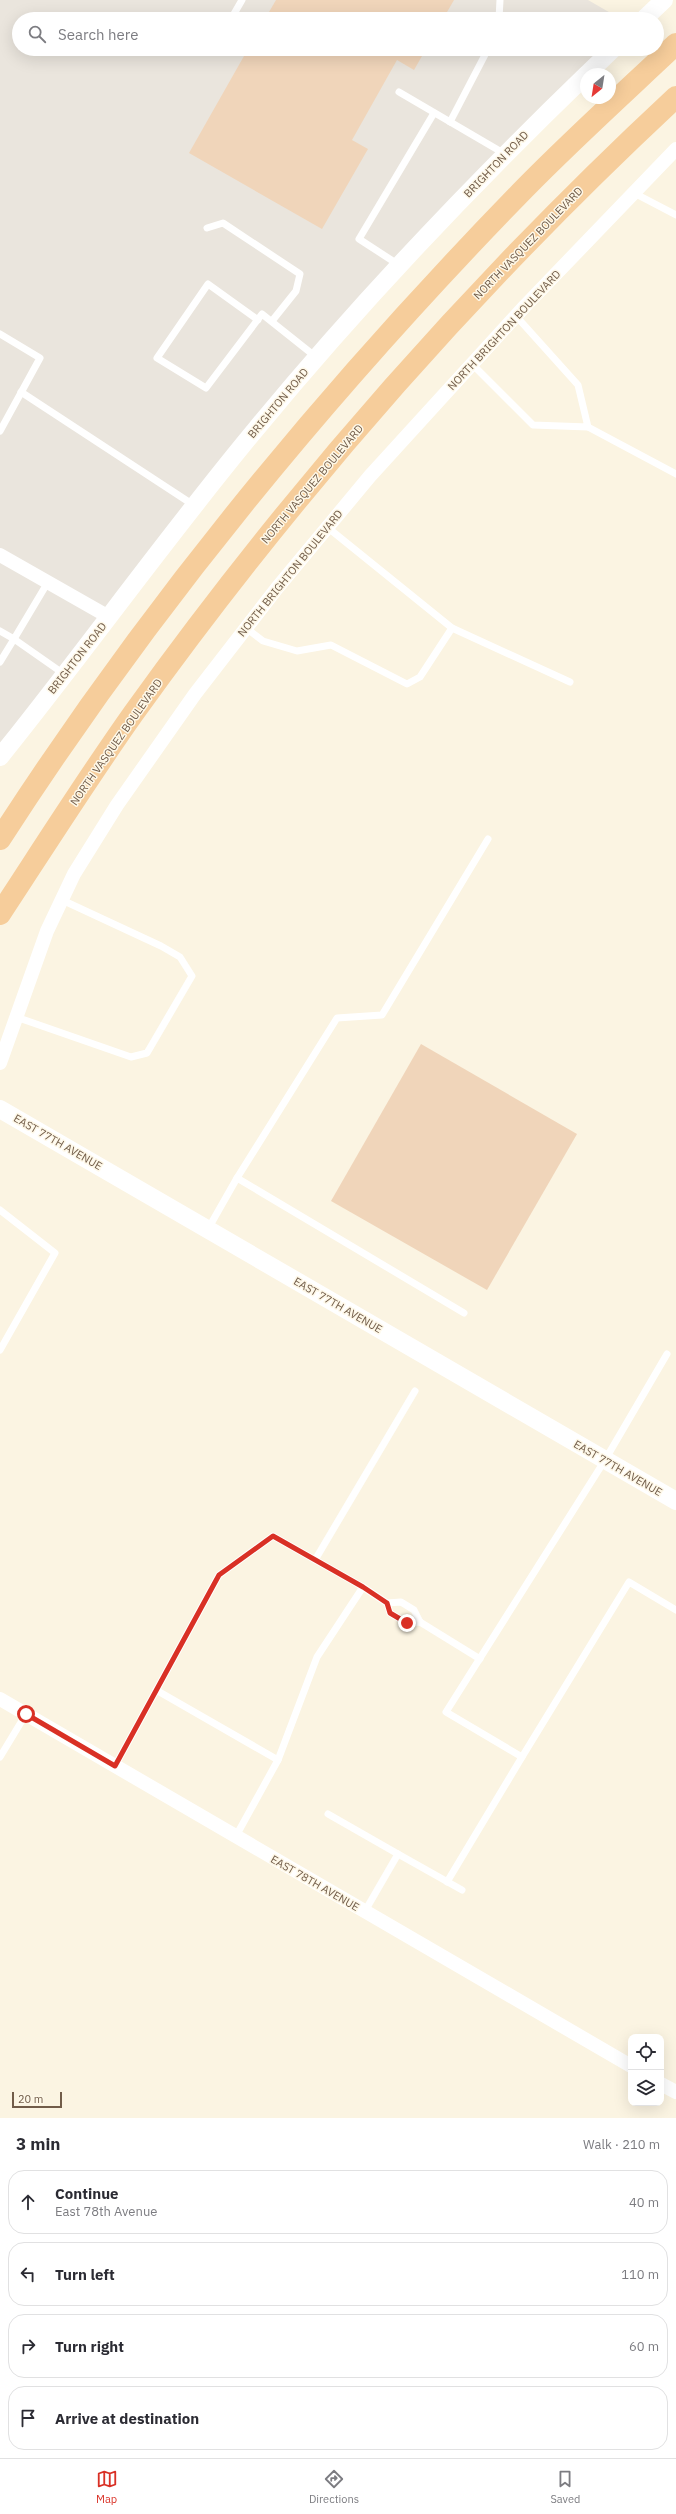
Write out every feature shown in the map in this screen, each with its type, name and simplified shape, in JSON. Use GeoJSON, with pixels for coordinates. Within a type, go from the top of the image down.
{"type":"FeatureCollection","features":[{"type":"Feature","properties":{"kind":"highway"},"geometry":{"type":"LineString","coordinates":[[664,55],[676,44]]}},
{"type":"Feature","properties":{"kind":"highway"},"geometry":{"type":"LineString","coordinates":[[0,839],[71,733],[146,630],[265,478],[377,347],[525,188],[663,56]]}},
{"type":"Feature","properties":{"kind":"highway","name":"NORTH VASQUEZ BOULEVARD"},"geometry":{"type":"LineString","coordinates":[[0,914],[132,715],[299,499],[423,353],[572,198],[676,97]]}},
{"type":"Feature","properties":{"kind":"street"},"geometry":{"type":"LineString","coordinates":[[651,12],[664,0]]}},
{"type":"Feature","properties":{"kind":"street","name":"BRIGHTON ROAD"},"geometry":{"type":"LineString","coordinates":[[594,68],[606,56]]}},
{"type":"Feature","properties":{"kind":"street","name":"BRIGHTON ROAD"},"geometry":{"type":"LineString","coordinates":[[0,757],[254,430],[316,357],[400,265],[505,154],[580,82]]}},
{"type":"Feature","properties":{"kind":"street","name":"NORTH BRIGHTON BOULEVARD"},"geometry":{"type":"LineString","coordinates":[[0,1063],[47,931],[74,874],[117,805],[195,694],[327,527],[370,476],[516,316],[676,149]]}},
{"type":"Feature","properties":{"kind":"street"},"geometry":{"type":"LineString","coordinates":[[0,555],[109,616]]}},
{"type":"Feature","properties":{"kind":"street","name":"EAST 77TH AVENUE"},"geometry":{"type":"LineString","coordinates":[[0,1109],[676,1501]]}},
{"type":"Feature","properties":{"kind":"street","name":"EAST 78TH AVENUE"},"geometry":{"type":"LineString","coordinates":[[0,1699],[628,2064]]}},
{"type":"Feature","properties":{"kind":"street"},"geometry":{"type":"LineString","coordinates":[[664,2086],[676,2092]]}},
{"type":"Feature","properties":{"kind":"lane"},"geometry":{"type":"LineString","coordinates":[[234,12],[242,0]]}},
{"type":"Feature","properties":{"kind":"lane"},"geometry":{"type":"LineString","coordinates":[[499,12],[500,0]]}},
{"type":"Feature","properties":{"kind":"lane"},"geometry":{"type":"LineString","coordinates":[[450,122],[484,56]]}},
{"type":"Feature","properties":{"kind":"lane"},"geometry":{"type":"LineString","coordinates":[[399,92],[505,154]]}},
{"type":"Feature","properties":{"kind":"lane"},"geometry":{"type":"LineString","coordinates":[[400,265],[360,239],[434,113]]}},
{"type":"Feature","properties":{"kind":"lane"},"geometry":{"type":"LineString","coordinates":[[634,193],[676,215]]}},
{"type":"Feature","properties":{"kind":"lane"},"geometry":{"type":"LineString","coordinates":[[207,228],[224,223],[300,274],[296,291],[272,321]]}},
{"type":"Feature","properties":{"kind":"lane"},"geometry":{"type":"LineString","coordinates":[[258,320],[208,284],[157,358],[206,388],[258,320],[262,314],[316,357]]}},
{"type":"Feature","properties":{"kind":"lane"},"geometry":{"type":"LineString","coordinates":[[516,316],[578,385],[588,427]]}},
{"type":"Feature","properties":{"kind":"lane"},"geometry":{"type":"LineString","coordinates":[[0,334],[40,358],[0,432]]}},
{"type":"Feature","properties":{"kind":"lane"},"geometry":{"type":"LineString","coordinates":[[472,364],[533,425],[588,427],[676,474]]}},
{"type":"Feature","properties":{"kind":"lane"},"geometry":{"type":"LineString","coordinates":[[21,392],[196,506]]}},
{"type":"Feature","properties":{"kind":"lane"},"geometry":{"type":"LineString","coordinates":[[327,527],[452,628],[570,682]]}},
{"type":"Feature","properties":{"kind":"lane"},"geometry":{"type":"LineString","coordinates":[[0,662],[48,582]]}},
{"type":"Feature","properties":{"kind":"lane"},"geometry":{"type":"LineString","coordinates":[[246,628],[262,641],[297,651],[331,645],[407,684],[420,677],[452,628]]}},
{"type":"Feature","properties":{"kind":"lane"},"geometry":{"type":"LineString","coordinates":[[0,631],[64,674]]}},
{"type":"Feature","properties":{"kind":"lane"},"geometry":{"type":"LineString","coordinates":[[208,1230],[237,1178],[337,1018],[382,1015],[488,839]]}},
{"type":"Feature","properties":{"kind":"lane"},"geometry":{"type":"LineString","coordinates":[[16,1017],[131,1057],[147,1053],[192,976],[180,957],[160,946],[62,900]]}},
{"type":"Feature","properties":{"kind":"lane"},"geometry":{"type":"LineString","coordinates":[[237,1178],[464,1313]]}},
{"type":"Feature","properties":{"kind":"lane"},"geometry":{"type":"LineString","coordinates":[[0,1210],[55,1253],[0,1350]]}},
{"type":"Feature","properties":{"kind":"lane"},"geometry":{"type":"LineString","coordinates":[[522,1758],[446,1712],[605,1460],[667,1354]]}},
{"type":"Feature","properties":{"kind":"lane"},"geometry":{"type":"LineString","coordinates":[[315,1560],[414,1390]]}},
{"type":"Feature","properties":{"kind":"lane"},"geometry":{"type":"LineString","coordinates":[[115,1766],[219,1575],[273,1536],[363,1587],[387,1603],[401,1602],[414,1610],[420,1622],[480,1659]]}},
{"type":"Feature","properties":{"kind":"lane"},"geometry":{"type":"LineString","coordinates":[[447,1882],[629,1582],[676,1610]]}},
{"type":"Feature","properties":{"kind":"lane"},"geometry":{"type":"LineString","coordinates":[[236,1836],[278,1760],[317,1657],[363,1587]]}},
{"type":"Feature","properties":{"kind":"lane"},"geometry":{"type":"LineString","coordinates":[[387,1603],[390,1613],[407,1623],[420,1622]]}},
{"type":"Feature","properties":{"kind":"lane"},"geometry":{"type":"LineString","coordinates":[[156,1690],[278,1760]]}},
{"type":"Feature","properties":{"kind":"lane"},"geometry":{"type":"LineString","coordinates":[[0,1757],[26,1714]]}},
{"type":"Feature","properties":{"kind":"lane"},"geometry":{"type":"LineString","coordinates":[[328,1814],[462,1890]]}},
{"type":"Feature","properties":{"kind":"lane"},"geometry":{"type":"LineString","coordinates":[[365,1912],[398,1854]]}},
{"type":"Feature","properties":{"kind":"shaded area"},"geometry":{"type":"Polygon","coordinates":[[[0,0],[588,0],[609,12],[12,12],[12,56],[606,56],[594,68],[580,68],[580,82],[390,275],[0,757],[0,0]]]}},
{"type":"Feature","properties":{"kind":"building"},"geometry":{"type":"Polygon","coordinates":[[[276,0],[454,0],[447,12],[269,12],[276,0]]]}},
{"type":"Feature","properties":{"kind":"building"},"geometry":{"type":"Polygon","coordinates":[[[244,56],[422,56],[414,70],[397,60],[352,140],[368,149],[322,229],[189,153],[244,56]]]}},
{"type":"Feature","properties":{"kind":"building"},"geometry":{"type":"Polygon","coordinates":[[[421,1044],[577,1134],[487,1290],[331,1201],[421,1044]]]}},
{"type":"Feature","properties":{"kind":"route"},"geometry":{"type":"LineString","coordinates":[[26,1714],[115,1766],[219,1575],[273,1536],[363,1587],[387,1603],[390,1613],[407,1623]]}}]}
